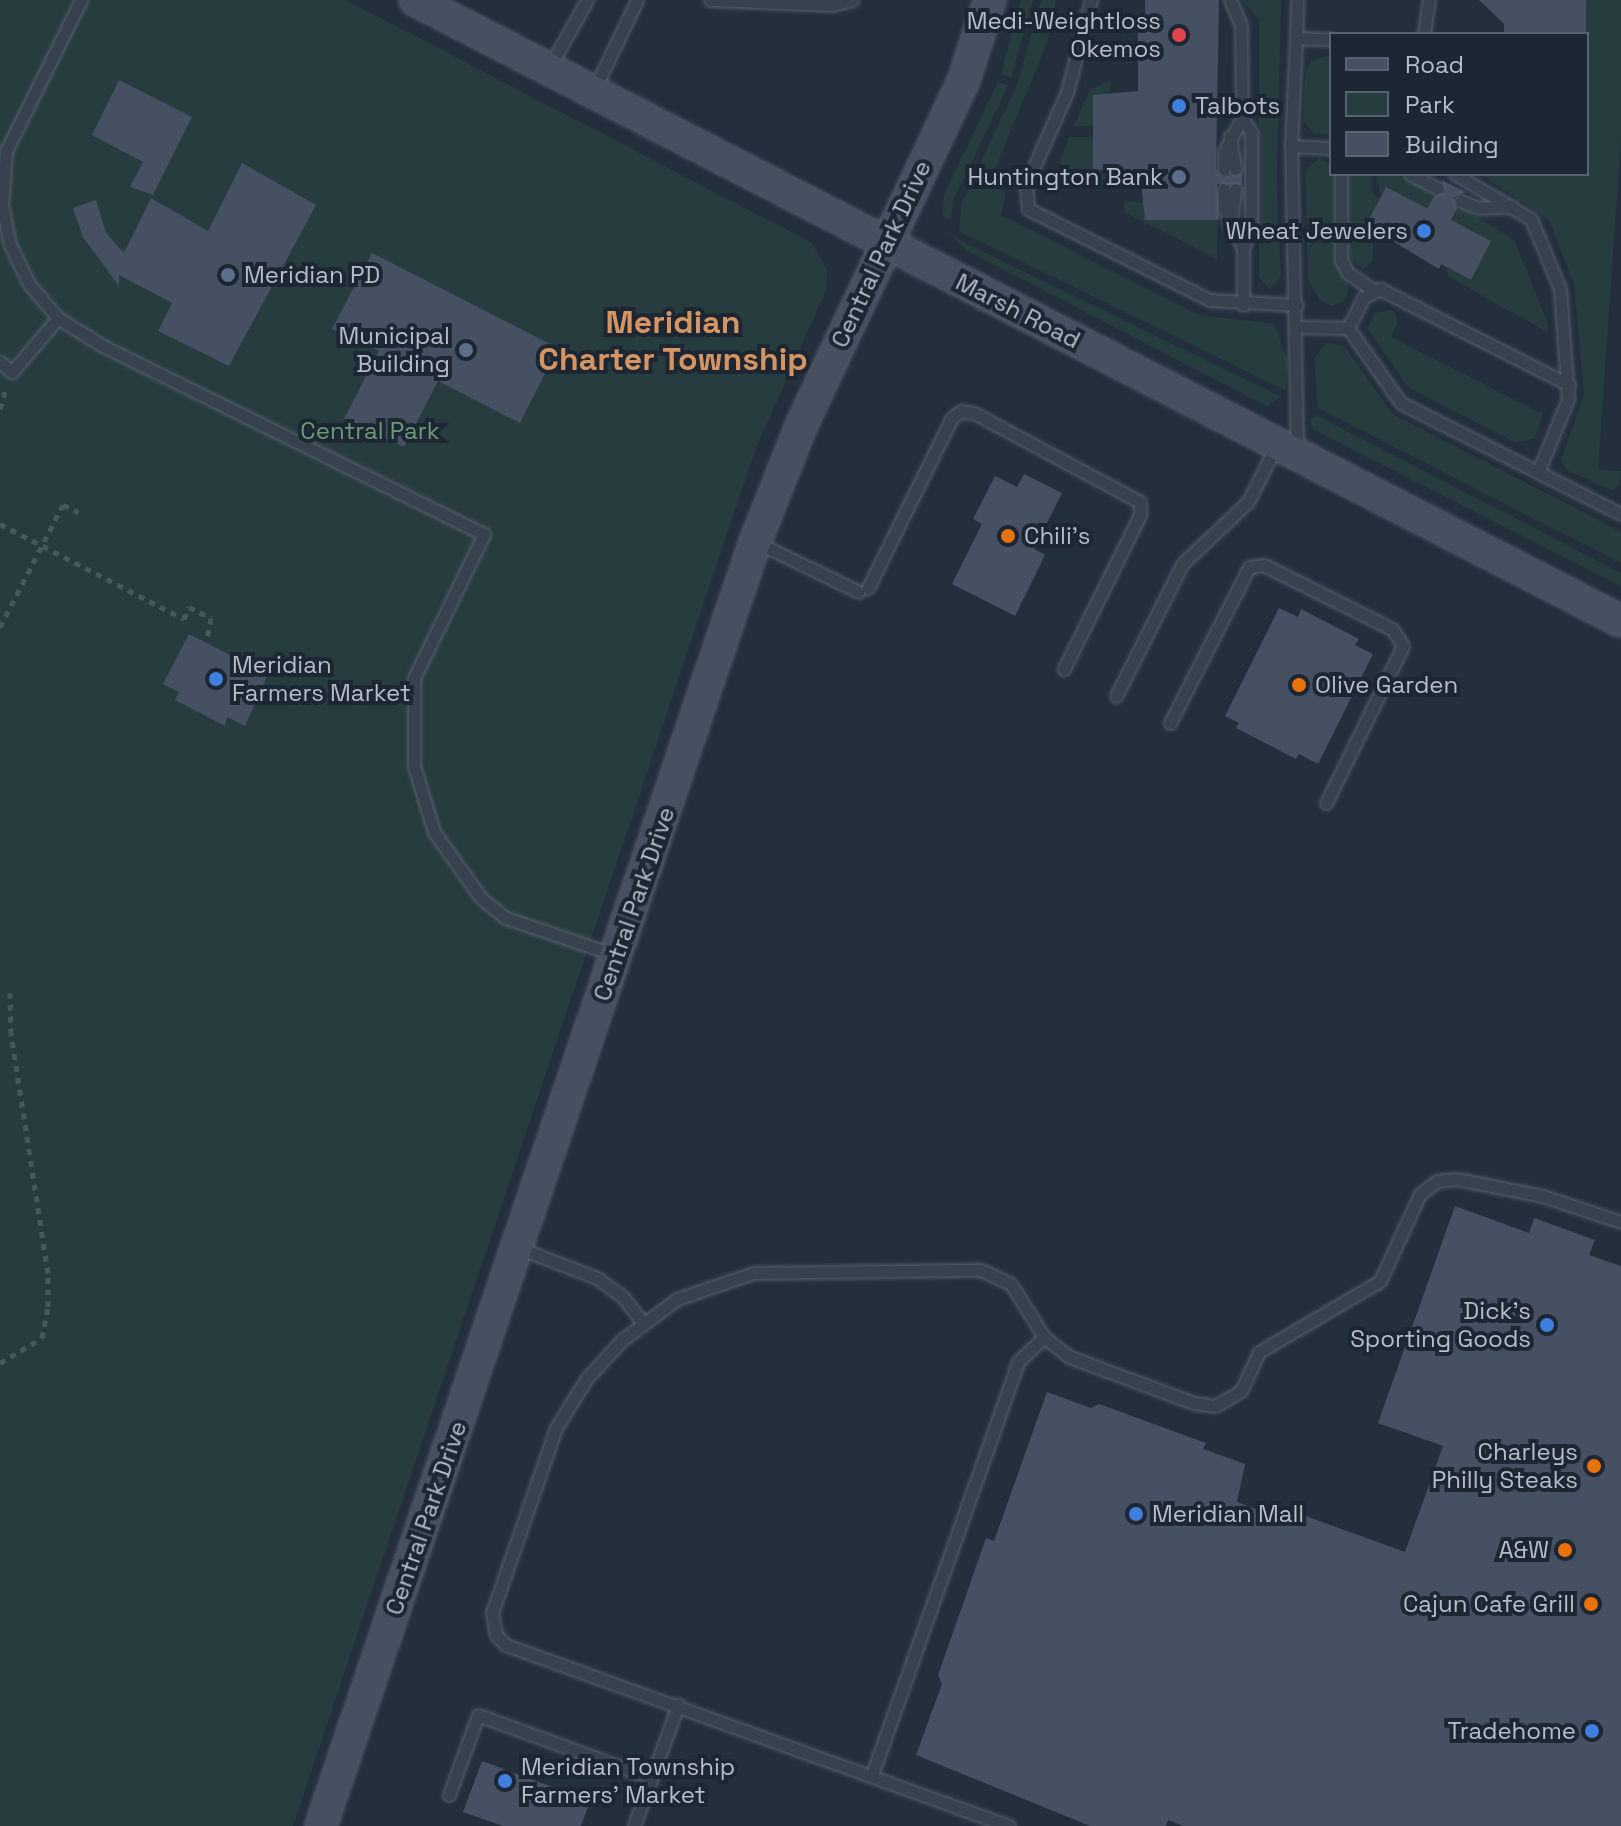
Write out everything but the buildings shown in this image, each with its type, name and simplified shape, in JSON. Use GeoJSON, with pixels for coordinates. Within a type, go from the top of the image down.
{"type":"FeatureCollection","features":[{"type":"Feature","properties":{"kind":"street","name":"Marsh Road"},"geometry":{"type":"LineString","coordinates":[[415,0],[1621,621]]}},
{"type":"Feature","properties":{"kind":"street","name":"Central Park Drive"},"geometry":{"type":"LineString","coordinates":[[321,1826],[755,542],[802,424],[884,244],[963,82],[990,0]]}},
{"type":"Feature","properties":{"kind":"lane"},"geometry":{"type":"LineString","coordinates":[[81,0],[3,151],[2,205],[10,245],[29,284],[58,318],[103,346],[484,534],[414,678],[414,766],[434,832],[460,876],[506,918],[617,955]]}},
{"type":"Feature","properties":{"kind":"lane"},"geometry":{"type":"LineString","coordinates":[[548,69],[587,0]]}},
{"type":"Feature","properties":{"kind":"lane"},"geometry":{"type":"LineString","coordinates":[[593,93],[637,0]]}},
{"type":"Feature","properties":{"kind":"lane"},"geometry":{"type":"LineString","coordinates":[[710,0],[832,5],[852,0]]}},
{"type":"Feature","properties":{"kind":"lane"},"geometry":{"type":"LineString","coordinates":[[1091,0],[1079,55],[1026,185],[1025,202],[1034,214],[1210,300],[1243,305],[1297,305]]}},
{"type":"Feature","properties":{"kind":"lane"},"geometry":{"type":"LineString","coordinates":[[1230,0],[1241,25],[1242,118],[1251,132],[1251,228],[1243,248],[1243,305]]}},
{"type":"Feature","properties":{"kind":"lane"},"geometry":{"type":"LineString","coordinates":[[1116,696],[1183,563],[1248,502],[1287,449],[1297,327],[1291,146],[1297,0]]}},
{"type":"Feature","properties":{"kind":"lane"},"geometry":{"type":"LineString","coordinates":[[1424,32],[1429,0]]}},
{"type":"Feature","properties":{"kind":"lane"},"geometry":{"type":"LineString","coordinates":[[1296,38],[1329,39]]}},
{"type":"Feature","properties":{"kind":"lane"},"geometry":{"type":"LineString","coordinates":[[1229,169],[1230,136],[1242,118]]}},
{"type":"Feature","properties":{"kind":"lane"},"geometry":{"type":"LineString","coordinates":[[1291,146],[1329,148]]}},
{"type":"Feature","properties":{"kind":"lane"},"geometry":{"type":"LineString","coordinates":[[1341,176],[1341,260],[1348,273],[1373,290],[1388,292],[1569,385]]}},
{"type":"Feature","properties":{"kind":"lane"},"geometry":{"type":"LineString","coordinates":[[1414,176],[1438,188]]}},
{"type":"Feature","properties":{"kind":"lane"},"geometry":{"type":"LineString","coordinates":[[1459,176],[1512,206],[1540,231],[1556,275],[1569,385],[1566,409],[1538,472]]}},
{"type":"Feature","properties":{"kind":"lane"},"geometry":{"type":"LineString","coordinates":[[1229,189],[1230,227],[1243,248]]}},
{"type":"Feature","properties":{"kind":"lane"},"geometry":{"type":"LineString","coordinates":[[1461,201],[1478,208],[1512,206]]}},
{"type":"Feature","properties":{"kind":"lane"},"geometry":{"type":"LineString","coordinates":[[1348,328],[1373,290]]}},
{"type":"Feature","properties":{"kind":"lane"},"geometry":{"type":"LineString","coordinates":[[0,362],[12,372],[58,318]]}},
{"type":"Feature","properties":{"kind":"lane"},"geometry":{"type":"LineString","coordinates":[[1297,327],[1348,328]]}},
{"type":"Feature","properties":{"kind":"lane"},"geometry":{"type":"LineString","coordinates":[[1348,328],[1401,403],[1621,514]]}},
{"type":"Feature","properties":{"kind":"lane"},"geometry":{"type":"LineString","coordinates":[[755,542],[863,590],[951,419],[967,410],[1140,502],[1140,515],[1064,669]]}},
{"type":"Feature","properties":{"kind":"lane"},"geometry":{"type":"LineString","coordinates":[[1170,723],[1249,567],[1264,565],[1392,629],[1403,646],[1326,803]]}},
{"type":"Feature","properties":{"kind":"lane"},"geometry":{"type":"LineString","coordinates":[[1009,1826],[506,1645],[491,1621],[556,1428],[587,1378],[642,1322],[701,1287],[753,1273],[967,1269],[994,1274],[1011,1284],[1044,1337],[1084,1364],[1194,1403],[1215,1406],[1241,1391],[1259,1352],[1380,1281],[1420,1194],[1437,1181],[1457,1179],[1543,1196],[1621,1222]]}},
{"type":"Feature","properties":{"kind":"lane"},"geometry":{"type":"LineString","coordinates":[[518,1248],[597,1278],[622,1296],[642,1322]]}},
{"type":"Feature","properties":{"kind":"lane"},"geometry":{"type":"LineString","coordinates":[[872,1775],[1018,1362],[1044,1337]]}},
{"type":"Feature","properties":{"kind":"lane"},"geometry":{"type":"LineString","coordinates":[[634,1826],[678,1705]]}},
{"type":"Feature","properties":{"kind":"lane"},"geometry":{"type":"LineString","coordinates":[[449,1795],[478,1715],[651,1778]]}},
{"type":"Feature","properties":{"kind":"path"},"geometry":{"type":"LineString","coordinates":[[0,627],[63,505],[78,512]]}},
{"type":"Feature","properties":{"kind":"path"},"geometry":{"type":"LineString","coordinates":[[0,524],[184,619],[189,607],[211,618],[207,638]]}},
{"type":"Feature","properties":{"kind":"path"},"geometry":{"type":"LineString","coordinates":[[0,1363],[42,1338],[48,1307],[48,1273],[10,993]]}},
{"type":"Feature","properties":{"kind":"green space","name":"Central Park"},"geometry":{"type":"Polygon","coordinates":[[[0,0],[346,0],[812,243],[827,270],[826,290],[756,448],[293,1826],[0,1826],[0,0]]]}},
{"type":"Feature","properties":{"kind":"green space"},"geometry":{"type":"Polygon","coordinates":[[[1021,0],[1033,0],[1011,78],[1001,74],[1021,0]]]}},
{"type":"Feature","properties":{"kind":"green space"},"geometry":{"type":"Polygon","coordinates":[[[1041,0],[1056,0],[1047,43],[990,181],[1006,193],[1001,215],[1199,315],[1274,324],[1288,361],[1285,390],[959,231],[961,205],[1017,85],[1041,0]]]}},
{"type":"Feature","properties":{"kind":"green space"},"geometry":{"type":"Polygon","coordinates":[[[1241,0],[1281,0],[1277,188],[1281,277],[1270,289],[1259,278],[1259,19],[1241,0]]]}},
{"type":"Feature","properties":{"kind":"green space"},"geometry":{"type":"Polygon","coordinates":[[[1586,0],[1621,0],[1621,139],[1598,470],[1621,471],[1619,485],[1612,490],[1568,471],[1561,460],[1584,395],[1574,284],[1549,220],[1483,176],[1589,176],[1589,32],[1586,32],[1586,0]]]}},
{"type":"Feature","properties":{"kind":"green space"},"geometry":{"type":"Polygon","coordinates":[[[1329,56],[1329,135],[1314,133],[1303,121],[1305,74],[1311,61],[1329,56]]]}},
{"type":"Feature","properties":{"kind":"green space"},"geometry":{"type":"Polygon","coordinates":[[[1111,79],[1109,95],[1093,95],[1093,126],[1074,126],[1089,91],[1111,79]]]}},
{"type":"Feature","properties":{"kind":"green space"},"geometry":{"type":"Polygon","coordinates":[[[998,82],[1008,86],[953,201],[951,220],[942,216],[944,195],[998,82]]]}},
{"type":"Feature","properties":{"kind":"green space"},"geometry":{"type":"Polygon","coordinates":[[[1069,137],[1093,137],[1093,168],[1109,169],[1111,188],[1080,189],[1068,182],[1060,162],[1069,137]]]}},
{"type":"Feature","properties":{"kind":"green space"},"geometry":{"type":"Polygon","coordinates":[[[1320,158],[1329,163],[1329,176],[1334,176],[1334,253],[1349,287],[1344,301],[1332,306],[1319,299],[1308,279],[1305,170],[1320,158]]]}},
{"type":"Feature","properties":{"kind":"green space"},"geometry":{"type":"Polygon","coordinates":[[[1349,176],[1372,176],[1372,192],[1380,199],[1366,225],[1374,230],[1372,262],[1363,269],[1349,258],[1349,176]]]}},
{"type":"Feature","properties":{"kind":"green space"},"geometry":{"type":"Polygon","coordinates":[[[1376,176],[1401,176],[1435,193],[1427,208],[1387,187],[1381,196],[1376,176]]]}},
{"type":"Feature","properties":{"kind":"green space"},"geometry":{"type":"Polygon","coordinates":[[[1124,201],[1145,203],[1145,220],[1218,220],[1217,259],[1124,212],[1124,201]]]}},
{"type":"Feature","properties":{"kind":"green space"},"geometry":{"type":"Polygon","coordinates":[[[1459,206],[1514,240],[1549,326],[1547,332],[1449,277],[1446,267],[1471,280],[1451,220],[1459,206]]]}},
{"type":"Feature","properties":{"kind":"green space"},"geometry":{"type":"Polygon","coordinates":[[[946,230],[959,240],[1281,397],[1266,406],[966,250],[946,230]]]}},
{"type":"Feature","properties":{"kind":"green space"},"geometry":{"type":"Polygon","coordinates":[[[1393,310],[1398,322],[1391,337],[1543,414],[1535,438],[1516,443],[1408,387],[1368,329],[1374,313],[1393,310]]]}},
{"type":"Feature","properties":{"kind":"green space"},"geometry":{"type":"Polygon","coordinates":[[[1327,343],[1344,346],[1393,414],[1621,532],[1621,563],[1318,408],[1314,359],[1327,343]]]}},
{"type":"Feature","properties":{"kind":"green space"},"geometry":{"type":"Polygon","coordinates":[[[1316,415],[1621,573],[1621,586],[1314,430],[1309,420],[1316,415]]]}},
{"type":"Feature","properties":{"kind":"place","name":"Medi-Weightloss Okemos"},"geometry":{"type":"Point","coordinates":[1179,35]}},
{"type":"Feature","properties":{"kind":"place","name":"Talbots"},"geometry":{"type":"Point","coordinates":[1179,106]}},
{"type":"Feature","properties":{"kind":"place","name":"Huntington Bank"},"geometry":{"type":"Point","coordinates":[1179,177]}},
{"type":"Feature","properties":{"kind":"place","name":"Wheat Jewelers"},"geometry":{"type":"Point","coordinates":[1424,231]}},
{"type":"Feature","properties":{"kind":"place","name":"Meridian PD"},"geometry":{"type":"Point","coordinates":[228,275]}},
{"type":"Feature","properties":{"kind":"place","name":"Municipal Building"},"geometry":{"type":"Point","coordinates":[466,350]}},
{"type":"Feature","properties":{"kind":"place","name":"Chili's"},"geometry":{"type":"Point","coordinates":[1008,536]}},
{"type":"Feature","properties":{"kind":"place","name":"Meridian Farmers Market"},"geometry":{"type":"Point","coordinates":[216,679]}},
{"type":"Feature","properties":{"kind":"place","name":"Olive Garden"},"geometry":{"type":"Point","coordinates":[1299,685]}},
{"type":"Feature","properties":{"kind":"place","name":"Dick's Sporting Goods"},"geometry":{"type":"Point","coordinates":[1547,1325]}},
{"type":"Feature","properties":{"kind":"place","name":"Charleys Philly Steaks"},"geometry":{"type":"Point","coordinates":[1594,1466]}},
{"type":"Feature","properties":{"kind":"place","name":"Meridian Mall"},"geometry":{"type":"Point","coordinates":[1136,1514]}},
{"type":"Feature","properties":{"kind":"place","name":"A&W"},"geometry":{"type":"Point","coordinates":[1565,1550]}},
{"type":"Feature","properties":{"kind":"place","name":"Cajun Cafe Grill"},"geometry":{"type":"Point","coordinates":[1591,1604]}},
{"type":"Feature","properties":{"kind":"place","name":"Tradehome"},"geometry":{"type":"Point","coordinates":[1592,1731]}},
{"type":"Feature","properties":{"kind":"place","name":"Meridian Township Farmers' Market"},"geometry":{"type":"Point","coordinates":[505,1781]}},
{"type":"Feature","properties":{"kind":"district","name":"Meridian Charter Township"},"geometry":{"type":"Point","coordinates":[673,342]}}]}
